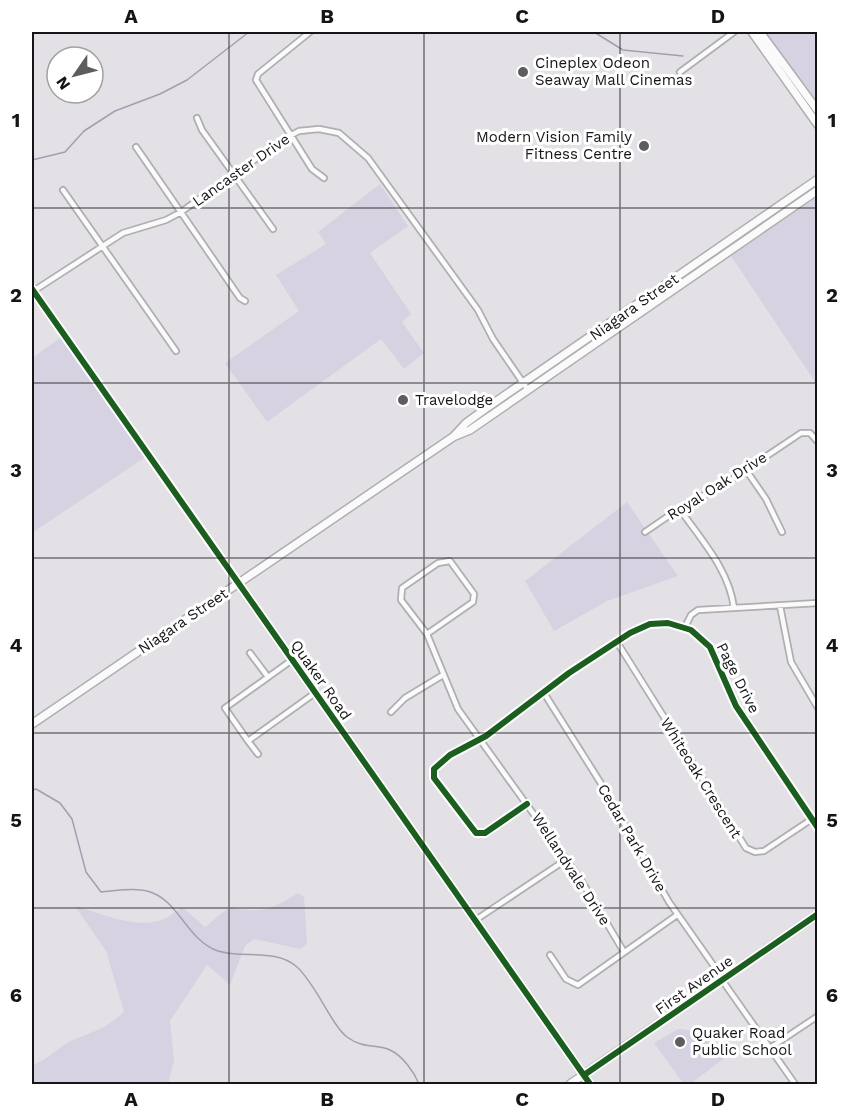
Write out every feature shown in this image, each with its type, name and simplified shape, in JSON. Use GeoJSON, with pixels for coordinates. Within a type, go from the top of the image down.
{"type":"FeatureCollection","features":[{"type":"Feature","properties":{"kind":"main road"},"geometry":{"type":"LineString","coordinates":[[752,32],[816,123]]}},
{"type":"Feature","properties":{"kind":"main road"},"geometry":{"type":"LineString","coordinates":[[760,32],[818,111]]}},
{"type":"Feature","properties":{"kind":"main road","name":"Niagara Street"},"geometry":{"type":"LineString","coordinates":[[453,437],[466,423],[818,178]]}},
{"type":"Feature","properties":{"kind":"main road","name":"Niagara Street"},"geometry":{"type":"LineString","coordinates":[[32,724],[453,437],[470,430],[818,190]]}},
{"type":"Feature","properties":{"kind":"main road","name":"Quaker Road"},"geometry":{"type":"LineString","coordinates":[[239,584],[590,1084]]}},
{"type":"Feature","properties":{"kind":"main road","name":"First Avenue"},"geometry":{"type":"LineString","coordinates":[[570,1084],[818,914]]}},
{"type":"Feature","properties":{"kind":"street"},"geometry":{"type":"LineString","coordinates":[[310,32],[258,74],[256,80],[312,168],[324,178]]}},
{"type":"Feature","properties":{"kind":"street"},"geometry":{"type":"LineString","coordinates":[[680,72],[734,32]]}},
{"type":"Feature","properties":{"kind":"street"},"geometry":{"type":"LineString","coordinates":[[197,118],[202,130],[273,229]]}},
{"type":"Feature","properties":{"kind":"street","name":"Lancaster Drive"},"geometry":{"type":"LineString","coordinates":[[32,291],[123,233],[166,220],[180,212],[290,135],[312,129],[339,133],[368,158],[478,310],[493,339],[528,390]]}},
{"type":"Feature","properties":{"kind":"street"},"geometry":{"type":"LineString","coordinates":[[136,147],[240,298],[245,301]]}},
{"type":"Feature","properties":{"kind":"street"},"geometry":{"type":"LineString","coordinates":[[63,190],[177,351]]}},
{"type":"Feature","properties":{"kind":"street","name":"Quaker Road"},"geometry":{"type":"LineString","coordinates":[[32,291],[239,584]]}},
{"type":"Feature","properties":{"kind":"street","name":"Royal Oak Drive"},"geometry":{"type":"LineString","coordinates":[[645,532],[679,508],[719,488],[802,432],[810,433],[818,442]]}},
{"type":"Feature","properties":{"kind":"street"},"geometry":{"type":"LineString","coordinates":[[746,470],[766,499],[782,532]]}},
{"type":"Feature","properties":{"kind":"street"},"geometry":{"type":"LineString","coordinates":[[679,508],[723,572],[730,585],[734,608]]}},
{"type":"Feature","properties":{"kind":"street","name":"Wellandvale Drive"},"geometry":{"type":"LineString","coordinates":[[427,634],[473,602],[474,594],[450,561],[438,562],[402,588],[401,600],[427,634],[458,709],[567,859],[624,952]]}},
{"type":"Feature","properties":{"kind":"street"},"geometry":{"type":"LineString","coordinates":[[528,804],[485,833],[476,833],[467,825],[434,778],[433,771],[443,760],[479,740],[617,642],[650,624],[668,623],[685,627],[691,615],[698,610],[818,603]]}},
{"type":"Feature","properties":{"kind":"street"},"geometry":{"type":"LineString","coordinates":[[780,606],[791,663],[818,708]]}},
{"type":"Feature","properties":{"kind":"street","name":"Page Drive"},"geometry":{"type":"LineString","coordinates":[[685,627],[701,638],[713,651],[736,706],[818,828]]}},
{"type":"Feature","properties":{"kind":"street","name":"Whiteoak Crescent"},"geometry":{"type":"LineString","coordinates":[[617,642],[746,848],[755,852],[764,851],[812,819]]}},
{"type":"Feature","properties":{"kind":"street"},"geometry":{"type":"LineString","coordinates":[[250,653],[268,677]]}},
{"type":"Feature","properties":{"kind":"street"},"geometry":{"type":"LineString","coordinates":[[258,754],[225,708],[292,660]]}},
{"type":"Feature","properties":{"kind":"street"},"geometry":{"type":"LineString","coordinates":[[391,712],[405,698],[436,676],[443,675]]}},
{"type":"Feature","properties":{"kind":"street"},"geometry":{"type":"LineString","coordinates":[[248,741],[316,693]]}},
{"type":"Feature","properties":{"kind":"street","name":"Cedar Park Drive"},"geometry":{"type":"LineString","coordinates":[[544,693],[602,785],[677,915],[795,1084]]}},
{"type":"Feature","properties":{"kind":"street"},"geometry":{"type":"LineString","coordinates":[[474,921],[567,859]]}},
{"type":"Feature","properties":{"kind":"street"},"geometry":{"type":"LineString","coordinates":[[550,955],[566,979],[575,985],[677,915]]}},
{"type":"Feature","properties":{"kind":"street"},"geometry":{"type":"LineString","coordinates":[[770,1048],[818,1016]]}},
{"type":"Feature","properties":{"kind":"shaded area"},"geometry":{"type":"Polygon","coordinates":[[[765,32],[817,32],[817,104],[765,32]]]}},
{"type":"Feature","properties":{"kind":"shaded area"},"geometry":{"type":"Polygon","coordinates":[[[380,184],[408,226],[370,253],[411,314],[402,322],[424,353],[404,369],[381,339],[267,422],[225,363],[299,311],[276,275],[326,244],[318,232],[380,184]]]}},
{"type":"Feature","properties":{"kind":"shaded area"},"geometry":{"type":"Polygon","coordinates":[[[817,197],[817,385],[731,256],[817,197]]]}},
{"type":"Feature","properties":{"kind":"shaded area"},"geometry":{"type":"Polygon","coordinates":[[[60,338],[147,456],[32,533],[32,358],[60,338]]]}},
{"type":"Feature","properties":{"kind":"shaded area"},"geometry":{"type":"Polygon","coordinates":[[[627,502],[678,576],[607,601],[554,631],[525,581],[627,502]]]}},
{"type":"Feature","properties":{"kind":"shaded area"},"geometry":{"type":"Polygon","coordinates":[[[298,893],[304,897],[307,944],[300,949],[254,939],[245,946],[230,985],[207,965],[170,1021],[174,1060],[168,1084],[32,1084],[32,1065],[71,1041],[104,1027],[124,1012],[106,951],[75,906],[116,919],[138,923],[161,920],[182,907],[205,927],[229,907],[250,910],[266,909],[298,893]]]}},
{"type":"Feature","properties":{"kind":"shaded area"},"geometry":{"type":"Polygon","coordinates":[[[678,1029],[693,1031],[705,1037],[725,1058],[690,1084],[683,1083],[654,1043],[678,1029]]]}},
{"type":"Feature","properties":{"kind":"waterway"},"geometry":{"type":"LineString","coordinates":[[32,160],[65,152],[84,131],[115,111],[160,94],[187,80],[249,32]]}},
{"type":"Feature","properties":{"kind":"waterway"},"geometry":{"type":"LineString","coordinates":[[594,32],[623,50],[683,56]]}},
{"type":"Feature","properties":{"kind":"waterway"},"geometry":{"type":"LineString","coordinates":[[32,790],[36,789],[60,803],[72,819],[86,872],[101,892],[130,889],[158,895],[207,946],[228,953],[269,956],[288,961],[304,974],[341,1032],[353,1041],[385,1048],[395,1053],[408,1065],[419,1084]]}},
{"type":"Feature","properties":{"kind":"cycle path"},"geometry":{"type":"LineString","coordinates":[[32,289],[590,1084]]}},
{"type":"Feature","properties":{"kind":"cycle path"},"geometry":{"type":"LineString","coordinates":[[527,804],[485,833],[476,833],[434,778],[434,769],[450,755],[486,736],[569,673],[630,633],[650,624],[668,623],[691,630],[710,647],[736,706],[818,828]]}},
{"type":"Feature","properties":{"kind":"cycle path"},"geometry":{"type":"LineString","coordinates":[[584,1075],[818,914]]}},
{"type":"Feature","properties":{"kind":"place","name":"Cineplex Odeon Seaway Mall Cinemas"},"geometry":{"type":"Point","coordinates":[523,72]}},
{"type":"Feature","properties":{"kind":"place","name":"Modern Vision Family Fitness Centre"},"geometry":{"type":"Point","coordinates":[644,146]}},
{"type":"Feature","properties":{"kind":"place","name":"Travelodge"},"geometry":{"type":"Point","coordinates":[403,400]}},
{"type":"Feature","properties":{"kind":"place","name":"Quaker Road Public School"},"geometry":{"type":"Point","coordinates":[680,1042]}}]}
